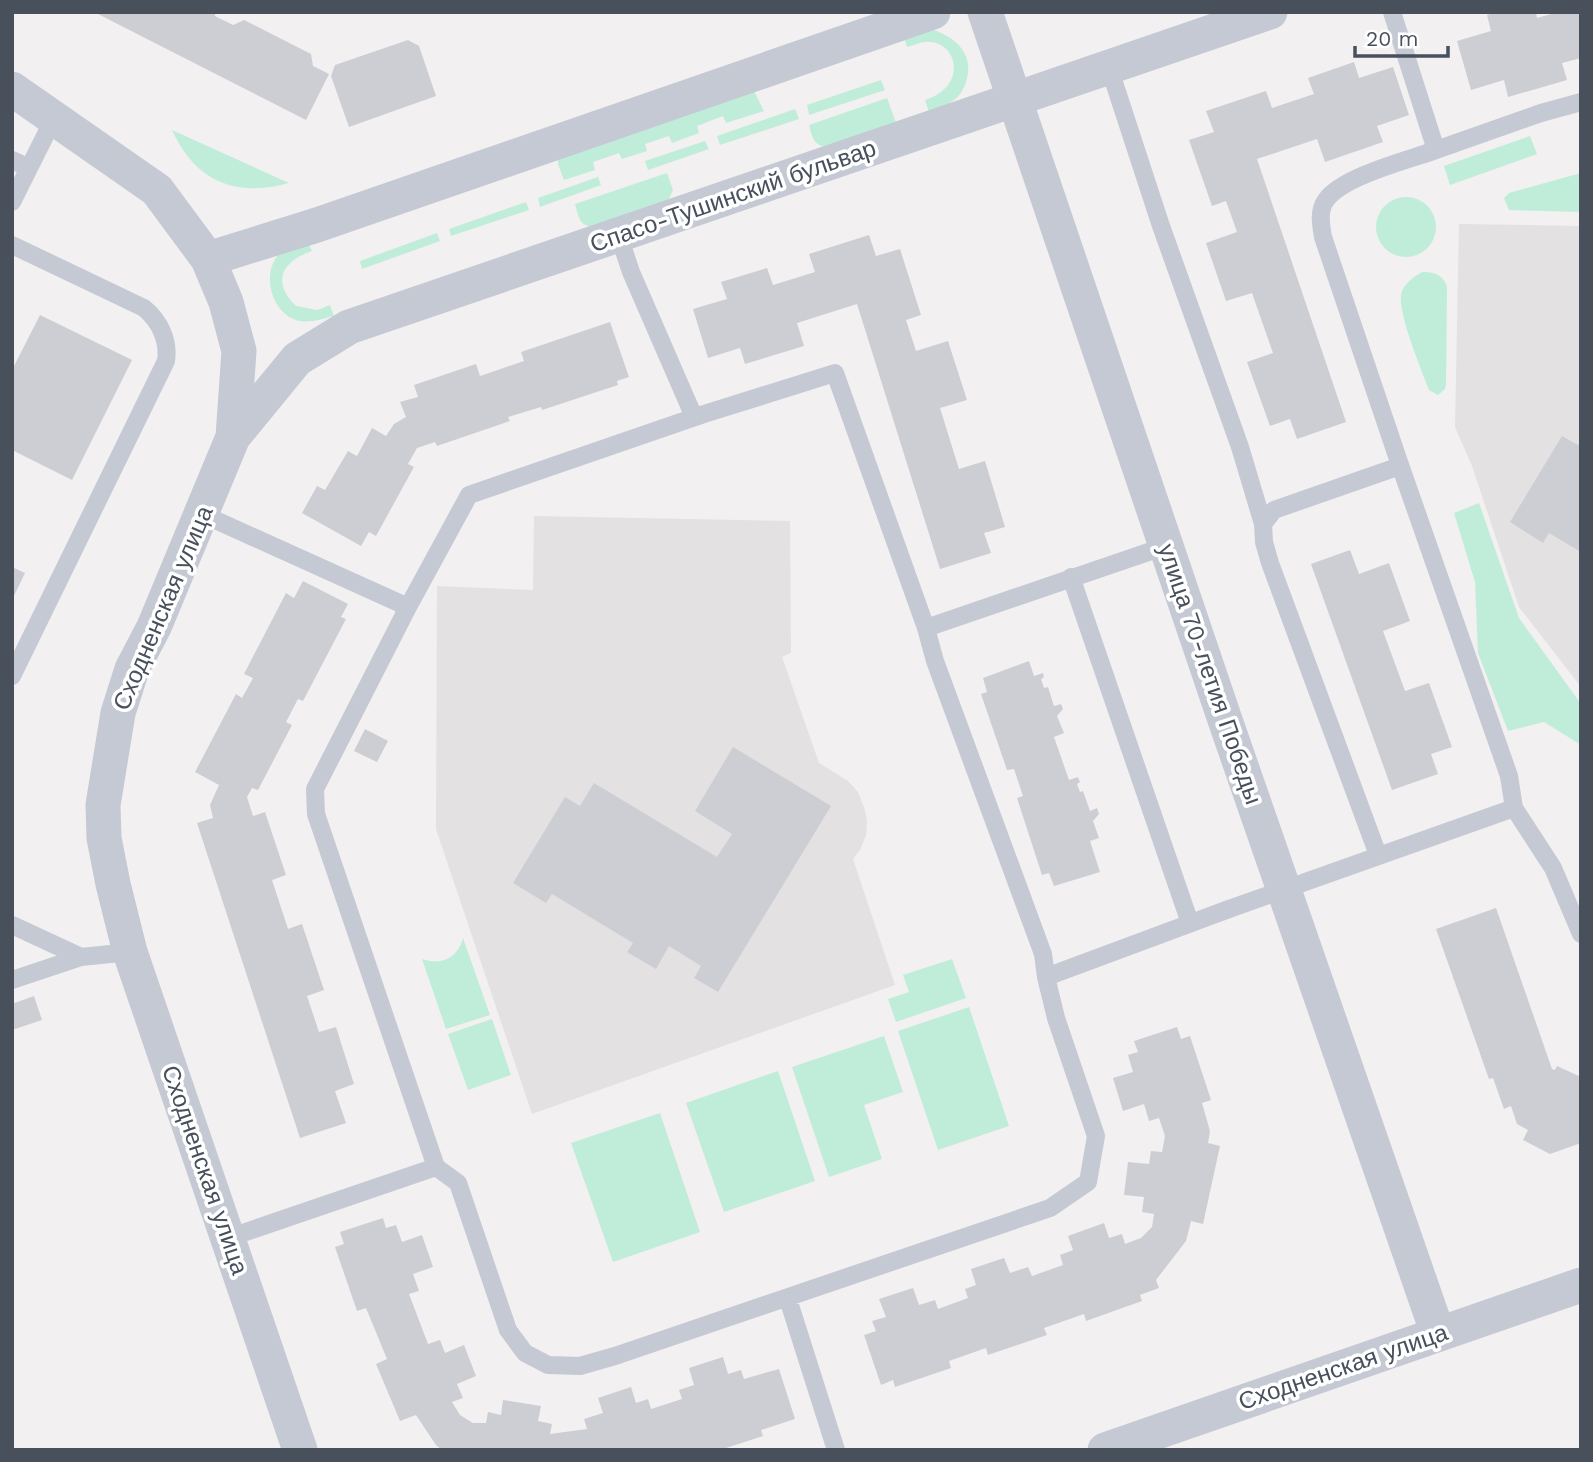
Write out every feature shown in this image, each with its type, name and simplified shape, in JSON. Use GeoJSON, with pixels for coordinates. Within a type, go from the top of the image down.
{"type":"FeatureCollection","features":[{"type":"Feature","properties":{"kind":"street"},"geometry":{"type":"LineString","coordinates":[[208,259],[330,221],[933,12]]}},
{"type":"Feature","properties":{"kind":"street","name":"улица 70-летия Победы"},"geometry":{"type":"LineString","coordinates":[[985,12],[1283,890],[1438,1334]]}},
{"type":"Feature","properties":{"kind":"street","name":"Спасо-Тушинский бульвар"},"geometry":{"type":"LineString","coordinates":[[233,437],[297,359],[349,327],[1270,12]]}},
{"type":"Feature","properties":{"kind":"street","name":"Сходненская улица"},"geometry":{"type":"LineString","coordinates":[[12,89],[158,190],[208,259],[226,302],[239,351],[233,437],[154,627],[132,669],[118,713],[103,806],[104,838],[130,952],[300,1450]]}},
{"type":"Feature","properties":{"kind":"street","name":"Сходненская улица"},"geometry":{"type":"LineString","coordinates":[[1105,1450],[1581,1285]]}},
{"type":"Feature","properties":{"kind":"lane"},"geometry":{"type":"LineString","coordinates":[[1392,12],[1436,150]]}},
{"type":"Feature","properties":{"kind":"lane"},"geometry":{"type":"LineString","coordinates":[[1109,67],[1161,226],[1240,447],[1263,524],[1270,563],[1378,855]]}},
{"type":"Feature","properties":{"kind":"lane"},"geometry":{"type":"LineString","coordinates":[[1581,102],[1368,173],[1336,190],[1325,201],[1320,220],[1323,237],[1400,466],[1509,776],[1514,808],[1533,833],[1553,868],[1581,934]]}},
{"type":"Feature","properties":{"kind":"lane"},"geometry":{"type":"LineString","coordinates":[[12,202],[54,118]]}},
{"type":"Feature","properties":{"kind":"lane"},"geometry":{"type":"LineString","coordinates":[[12,160],[29,168]]}},
{"type":"Feature","properties":{"kind":"lane"},"geometry":{"type":"LineString","coordinates":[[619,236],[631,272],[694,417]]}},
{"type":"Feature","properties":{"kind":"lane"},"geometry":{"type":"LineString","coordinates":[[12,245],[144,308],[153,315],[159,326],[167,352],[166,361],[12,677]]}},
{"type":"Feature","properties":{"kind":"lane"},"geometry":{"type":"LineString","coordinates":[[835,373],[926,628],[935,661],[1043,954],[1045,977],[1056,1018],[1096,1136],[1088,1182],[1050,1208],[615,1356],[580,1366],[548,1365],[525,1353],[508,1329],[458,1183],[436,1167],[316,814],[315,789],[469,495],[694,417],[835,373]]}},
{"type":"Feature","properties":{"kind":"lane"},"geometry":{"type":"LineString","coordinates":[[1263,524],[1274,510],[1400,466]]}},
{"type":"Feature","properties":{"kind":"lane"},"geometry":{"type":"LineString","coordinates":[[202,514],[408,607]]}},
{"type":"Feature","properties":{"kind":"lane"},"geometry":{"type":"LineString","coordinates":[[926,628],[1166,546]]}},
{"type":"Feature","properties":{"kind":"lane"},"geometry":{"type":"LineString","coordinates":[[1071,577],[1190,923]]}},
{"type":"Feature","properties":{"kind":"lane"},"geometry":{"type":"LineString","coordinates":[[1045,977],[1514,808]]}},
{"type":"Feature","properties":{"kind":"lane"},"geometry":{"type":"LineString","coordinates":[[12,925],[81,957]]}},
{"type":"Feature","properties":{"kind":"lane"},"geometry":{"type":"LineString","coordinates":[[12,980],[81,957],[130,952]]}},
{"type":"Feature","properties":{"kind":"lane"},"geometry":{"type":"LineString","coordinates":[[228,1238],[436,1167]]}},
{"type":"Feature","properties":{"kind":"lane"},"geometry":{"type":"LineString","coordinates":[[788,1299],[836,1450]]}},
{"type":"Feature","properties":{"kind":"shaded area"},"geometry":{"type":"Polygon","coordinates":[[[1459,224],[1581,226],[1581,687],[1519,607],[1472,466],[1455,427],[1459,224]]]}},
{"type":"Feature","properties":{"kind":"shaded area"},"geometry":{"type":"Polygon","coordinates":[[[534,516],[790,521],[791,653],[782,657],[819,763],[848,781],[858,792],[864,807],[866,835],[853,859],[895,985],[532,1114],[436,829],[437,586],[533,590],[534,516]]]}},
{"type":"Feature","properties":{"kind":"green space"},"geometry":{"type":"Polygon","coordinates":[[[931,29],[948,37],[961,48],[968,63],[968,72],[962,92],[948,104],[929,112],[925,100],[948,85],[953,75],[951,55],[936,43],[924,42],[907,47],[903,35],[931,29]]]}},
{"type":"Feature","properties":{"kind":"green space"},"geometry":{"type":"Polygon","coordinates":[[[881,80],[885,90],[809,115],[807,105],[881,80]]]}},
{"type":"Feature","properties":{"kind":"green space"},"geometry":{"type":"Polygon","coordinates":[[[754,91],[764,111],[726,123],[723,116],[697,126],[699,133],[672,143],[669,136],[645,144],[647,151],[622,159],[619,153],[593,162],[595,170],[564,180],[558,158],[754,91]]]}},
{"type":"Feature","properties":{"kind":"green space"},"geometry":{"type":"Polygon","coordinates":[[[887,98],[896,123],[826,147],[814,139],[809,125],[887,98]]]}},
{"type":"Feature","properties":{"kind":"green space"},"geometry":{"type":"Polygon","coordinates":[[[795,109],[799,119],[720,145],[717,136],[795,109]]]}},
{"type":"Feature","properties":{"kind":"green space"},"geometry":{"type":"Polygon","coordinates":[[[172,130],[289,183],[251,188],[219,181],[192,162],[172,130]]]}},
{"type":"Feature","properties":{"kind":"green space"},"geometry":{"type":"Polygon","coordinates":[[[1530,136],[1537,154],[1450,185],[1444,166],[1530,136]]]}},
{"type":"Feature","properties":{"kind":"green space"},"geometry":{"type":"Polygon","coordinates":[[[705,141],[709,149],[648,170],[645,161],[705,141]]]}},
{"type":"Feature","properties":{"kind":"green space"},"geometry":{"type":"Polygon","coordinates":[[[667,173],[673,190],[668,201],[592,226],[584,224],[580,219],[575,204],[667,173]]]}},
{"type":"Feature","properties":{"kind":"green space"},"geometry":{"type":"Polygon","coordinates":[[[1581,173],[1581,212],[1509,210],[1504,198],[1509,193],[1581,173]]]}},
{"type":"Feature","properties":{"kind":"green space"},"geometry":{"type":"Polygon","coordinates":[[[598,177],[601,185],[540,207],[538,198],[598,177]]]}},
{"type":"Feature","properties":{"kind":"green space"},"geometry":{"type":"Polygon","coordinates":[[[1400,197],[1412,197],[1431,210],[1436,227],[1434,239],[1423,252],[1412,257],[1400,257],[1381,244],[1376,233],[1376,221],[1389,202],[1400,197]]]}},
{"type":"Feature","properties":{"kind":"green space"},"geometry":{"type":"Polygon","coordinates":[[[526,202],[529,210],[451,236],[449,229],[526,202]]]}},
{"type":"Feature","properties":{"kind":"green space"},"geometry":{"type":"Polygon","coordinates":[[[437,233],[440,241],[362,269],[360,261],[437,233]]]}},
{"type":"Feature","properties":{"kind":"green space"},"geometry":{"type":"Polygon","coordinates":[[[307,240],[312,251],[287,266],[282,281],[288,297],[296,306],[317,310],[330,305],[334,316],[315,321],[296,320],[287,315],[274,299],[270,279],[275,259],[282,251],[307,240]]]}},
{"type":"Feature","properties":{"kind":"green space"},"geometry":{"type":"Polygon","coordinates":[[[1422,272],[1437,274],[1447,286],[1446,384],[1445,389],[1438,395],[1429,390],[1402,311],[1402,291],[1408,282],[1422,272]]]}},
{"type":"Feature","properties":{"kind":"green space"},"geometry":{"type":"Polygon","coordinates":[[[1479,503],[1519,618],[1581,704],[1581,745],[1544,722],[1508,731],[1478,653],[1475,582],[1454,513],[1479,503]]]}},
{"type":"Feature","properties":{"kind":"green space"},"geometry":{"type":"Polygon","coordinates":[[[463,938],[490,1015],[446,1029],[422,959],[448,959],[457,951],[463,938]]]}},
{"type":"Feature","properties":{"kind":"green space"},"geometry":{"type":"Polygon","coordinates":[[[952,959],[966,998],[896,1022],[888,999],[909,992],[903,975],[952,959]]]}},
{"type":"Feature","properties":{"kind":"green space"},"geometry":{"type":"Polygon","coordinates":[[[969,1007],[1009,1126],[938,1150],[898,1031],[969,1007]]]}},
{"type":"Feature","properties":{"kind":"green space"},"geometry":{"type":"Polygon","coordinates":[[[492,1019],[511,1075],[468,1090],[448,1034],[492,1019]]]}},
{"type":"Feature","properties":{"kind":"green space"},"geometry":{"type":"Polygon","coordinates":[[[884,1036],[903,1092],[864,1105],[882,1159],[829,1177],[792,1067],[884,1036]]]}},
{"type":"Feature","properties":{"kind":"green space"},"geometry":{"type":"Polygon","coordinates":[[[778,1071],[815,1181],[724,1212],[686,1103],[778,1071]]]}},
{"type":"Feature","properties":{"kind":"green space"},"geometry":{"type":"Polygon","coordinates":[[[660,1113],[700,1232],[613,1262],[571,1143],[660,1113]]]}},
{"type":"Feature","properties":{"kind":"building"},"geometry":{"type":"Polygon","coordinates":[[[94,12],[215,12],[215,16],[233,25],[244,20],[311,54],[313,66],[329,74],[306,120],[94,12]]]}},
{"type":"Feature","properties":{"kind":"building"},"geometry":{"type":"Polygon","coordinates":[[[1495,12],[1536,12],[1537,18],[1558,12],[1581,12],[1581,58],[1562,63],[1567,80],[1508,97],[1504,80],[1471,90],[1457,41],[1491,31],[1487,15],[1495,12]]]}},
{"type":"Feature","properties":{"kind":"building"},"geometry":{"type":"Polygon","coordinates":[[[408,40],[419,46],[436,96],[349,127],[331,76],[335,65],[408,40]]]}},
{"type":"Feature","properties":{"kind":"building"},"geometry":{"type":"Polygon","coordinates":[[[1354,62],[1359,78],[1393,67],[1409,115],[1377,126],[1383,142],[1325,162],[1317,139],[1257,159],[1346,422],[1297,439],[1290,419],[1270,426],[1247,362],[1273,353],[1252,293],[1226,301],[1206,243],[1237,232],[1226,201],[1212,206],[1189,140],[1214,132],[1206,111],[1266,91],[1272,108],[1314,94],[1308,78],[1354,62]]]}},
{"type":"Feature","properties":{"kind":"building"},"geometry":{"type":"Polygon","coordinates":[[[869,235],[876,256],[900,249],[921,315],[906,320],[916,351],[948,341],[967,400],[940,408],[959,469],[985,461],[1005,527],[984,533],[991,553],[940,569],[857,304],[797,323],[804,346],[745,364],[740,348],[708,358],[693,309],[727,299],[721,282],[767,268],[773,285],[815,272],[809,254],[869,235]]]}},
{"type":"Feature","properties":{"kind":"building"},"geometry":{"type":"Polygon","coordinates":[[[40,315],[132,360],[72,480],[12,450],[12,370],[40,315]]]}},
{"type":"Feature","properties":{"kind":"building"},"geometry":{"type":"Polygon","coordinates":[[[610,322],[629,377],[617,381],[618,385],[542,410],[541,407],[508,417],[510,421],[437,446],[435,442],[417,448],[408,464],[414,467],[376,536],[369,532],[361,546],[302,513],[317,486],[325,490],[348,451],[357,456],[372,428],[386,436],[394,424],[406,417],[400,402],[418,397],[414,385],[476,364],[480,376],[524,361],[521,352],[610,322]]]}},
{"type":"Feature","properties":{"kind":"building"},"geometry":{"type":"Polygon","coordinates":[[[1562,436],[1578,445],[1581,440],[1581,552],[1549,533],[1543,543],[1510,522],[1562,436]]]}},
{"type":"Feature","properties":{"kind":"building"},"geometry":{"type":"Polygon","coordinates":[[[1350,550],[1359,574],[1389,563],[1410,621],[1383,631],[1405,691],[1429,683],[1452,747],[1431,754],[1438,774],[1392,790],[1311,564],[1350,550]]]}},
{"type":"Feature","properties":{"kind":"building"},"geometry":{"type":"Polygon","coordinates":[[[12,567],[25,573],[12,600],[12,567]]]}},
{"type":"Feature","properties":{"kind":"building"},"geometry":{"type":"Polygon","coordinates":[[[303,581],[348,604],[341,617],[346,619],[303,701],[298,699],[286,722],[292,725],[258,790],[252,788],[247,797],[253,816],[265,812],[286,875],[272,880],[288,929],[302,924],[324,990],[307,996],[319,1032],[336,1027],[354,1084],[335,1091],[346,1123],[300,1138],[197,823],[213,818],[210,805],[219,785],[195,772],[236,694],[242,698],[253,678],[244,674],[286,593],[294,598],[303,581]]]}},
{"type":"Feature","properties":{"kind":"building"},"geometry":{"type":"Polygon","coordinates":[[[1029,661],[1034,676],[1043,673],[1044,677],[1041,679],[1044,688],[1048,687],[1054,706],[1061,704],[1063,709],[1057,716],[1064,733],[1054,737],[1069,780],[1078,777],[1080,782],[1077,784],[1080,792],[1083,791],[1090,811],[1097,808],[1099,814],[1093,821],[1099,838],[1090,841],[1100,872],[1054,886],[1049,873],[1042,875],[1017,798],[1023,796],[1014,769],[1007,770],[981,694],[987,692],[983,678],[1029,661]]]}},
{"type":"Feature","properties":{"kind":"building"},"geometry":{"type":"Polygon","coordinates":[[[365,729],[388,741],[377,762],[354,751],[365,729]]]}},
{"type":"Feature","properties":{"kind":"building"},"geometry":{"type":"Polygon","coordinates":[[[733,747],[831,806],[718,992],[694,978],[701,966],[669,946],[656,969],[627,952],[633,943],[552,894],[546,903],[513,883],[565,797],[580,806],[594,783],[717,857],[732,834],[695,811],[733,747]]]}},
{"type":"Feature","properties":{"kind":"building"},"geometry":{"type":"Polygon","coordinates":[[[1496,908],[1552,1069],[1555,1070],[1557,1066],[1581,1077],[1581,1143],[1550,1154],[1523,1140],[1528,1130],[1517,1124],[1511,1106],[1504,1109],[1493,1078],[1489,1079],[1436,929],[1496,908]]]}},
{"type":"Feature","properties":{"kind":"building"},"geometry":{"type":"Polygon","coordinates":[[[34,996],[42,1020],[12,1030],[12,1004],[34,996]]]}},
{"type":"Feature","properties":{"kind":"building"},"geometry":{"type":"Polygon","coordinates":[[[1177,1027],[1181,1039],[1190,1036],[1211,1100],[1202,1103],[1210,1131],[1208,1143],[1220,1146],[1203,1224],[1191,1221],[1186,1241],[1156,1280],[1159,1288],[1140,1295],[1142,1301],[1086,1321],[1084,1314],[1044,1328],[1047,1335],[988,1355],[986,1348],[949,1361],[951,1368],[895,1387],[893,1380],[881,1385],[864,1335],[876,1331],[872,1321],[886,1317],[879,1299],[913,1288],[919,1305],[935,1300],[938,1309],[968,1298],[965,1289],[976,1285],[971,1269],[1004,1258],[1010,1273],[1028,1267],[1032,1276],[1063,1265],[1060,1255],[1073,1250],[1068,1236],[1104,1223],[1109,1238],[1122,1234],[1125,1244],[1141,1238],[1152,1227],[1154,1214],[1142,1212],[1144,1197],[1124,1195],[1128,1162],[1149,1164],[1151,1151],[1162,1152],[1165,1136],[1159,1118],[1149,1121],[1144,1104],[1123,1111],[1113,1078],[1133,1072],[1128,1055],[1138,1052],[1134,1041],[1177,1027]]]}},
{"type":"Feature","properties":{"kind":"building"},"geometry":{"type":"Polygon","coordinates":[[[383,1218],[386,1228],[396,1225],[402,1242],[422,1235],[433,1267],[413,1274],[419,1291],[409,1294],[428,1344],[440,1340],[445,1353],[464,1345],[476,1376],[457,1384],[463,1398],[452,1402],[460,1415],[473,1423],[486,1423],[488,1412],[501,1415],[503,1400],[541,1406],[538,1421],[552,1424],[550,1434],[587,1429],[584,1419],[603,1413],[598,1398],[631,1387],[636,1403],[648,1399],[651,1409],[682,1399],[679,1390],[694,1385],[689,1368],[723,1357],[728,1374],[741,1370],[744,1379],[779,1369],[795,1419],[761,1430],[763,1436],[720,1450],[442,1450],[416,1415],[400,1421],[376,1364],[387,1359],[366,1308],[357,1311],[335,1247],[344,1244],[340,1232],[383,1218]]]}}]}
